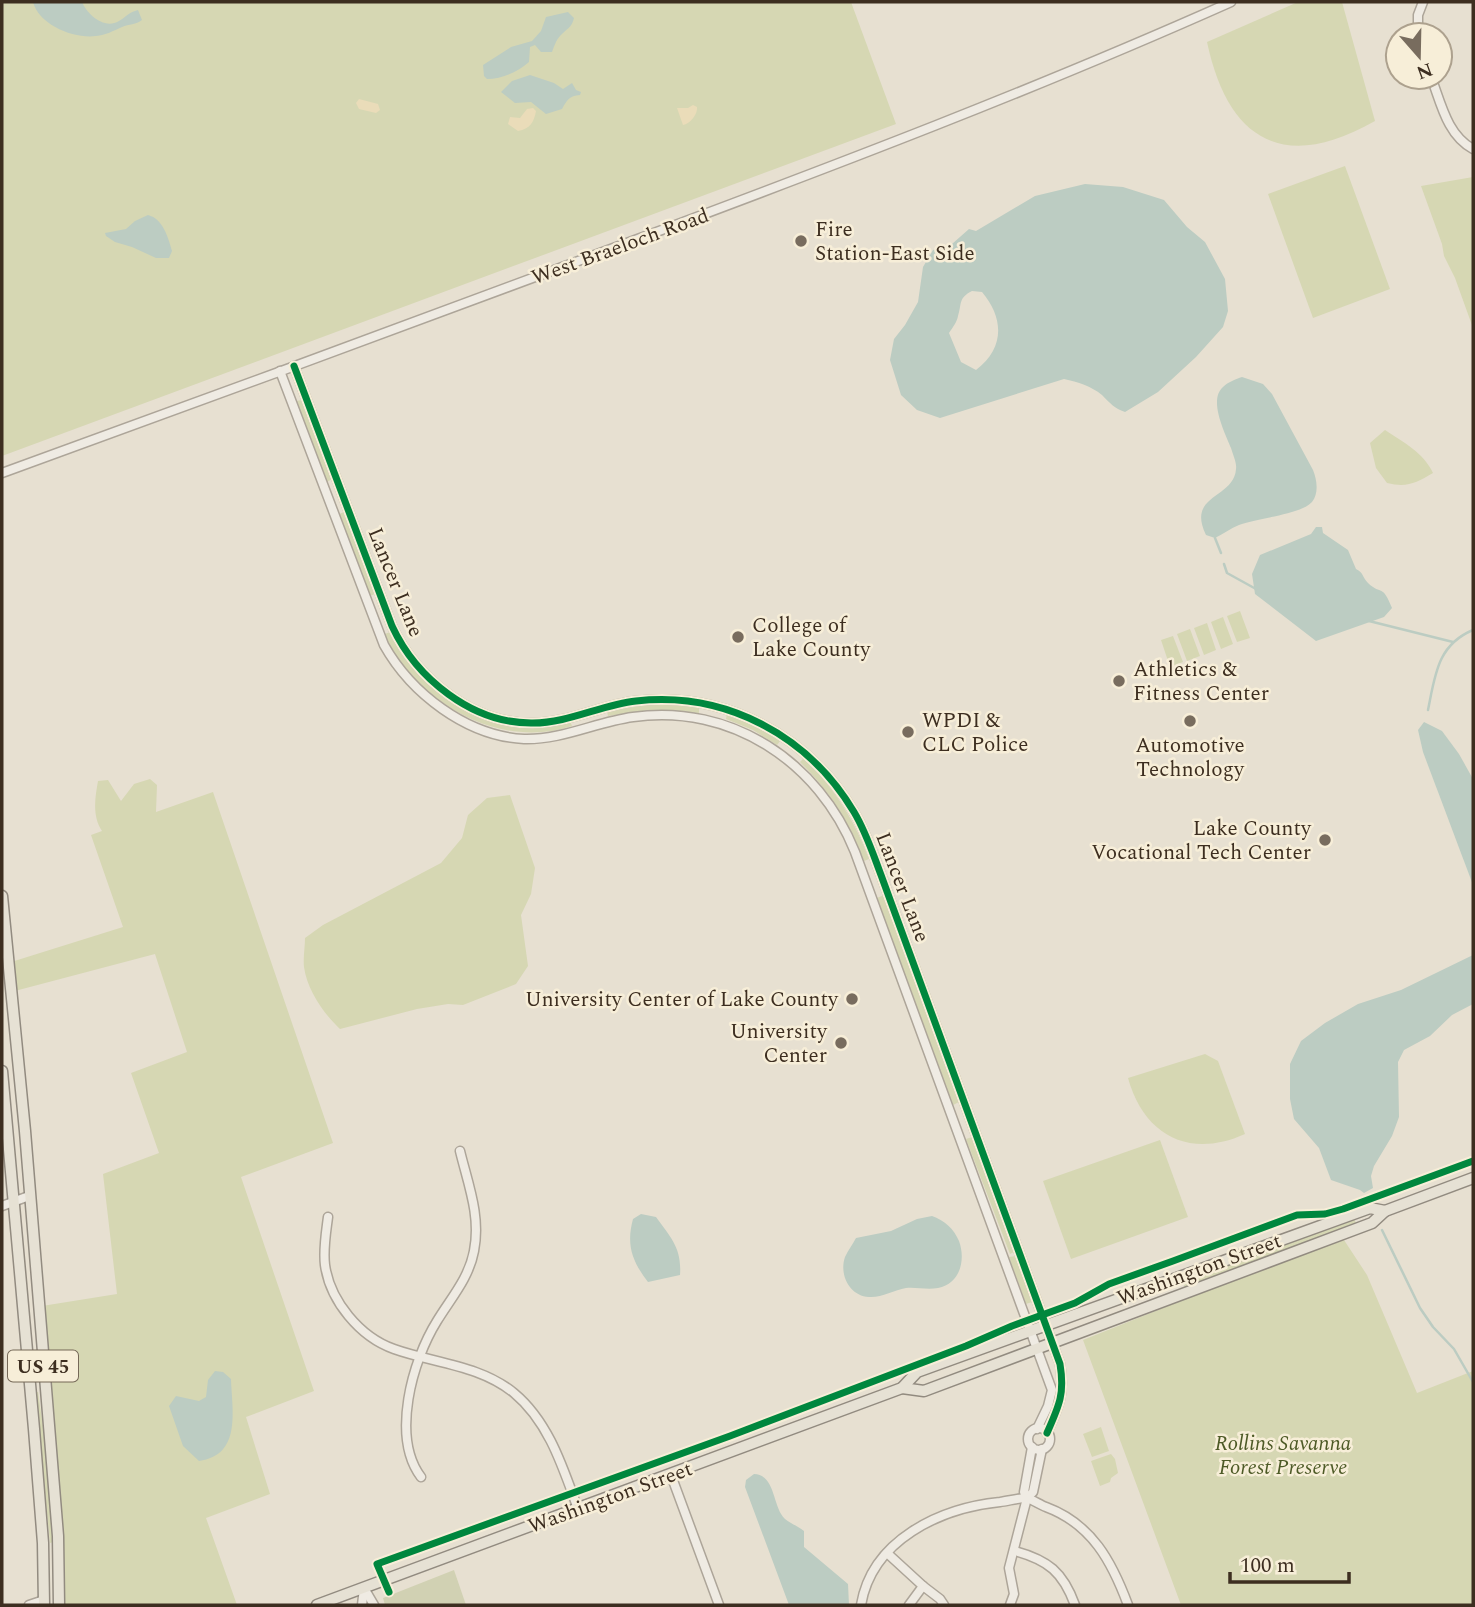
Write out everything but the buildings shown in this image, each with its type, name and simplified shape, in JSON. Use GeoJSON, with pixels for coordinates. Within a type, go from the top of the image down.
{"type":"FeatureCollection","features":[{"type":"Feature","properties":{"kind":"main road","name":"US 45"},"geometry":{"type":"LineString","coordinates":[[2,896],[25,1131],[58,1536],[59,1605]]}},
{"type":"Feature","properties":{"kind":"main road","name":"US 45"},"geometry":{"type":"LineString","coordinates":[[2,1070],[43,1543],[44,1603]]}},
{"type":"Feature","properties":{"kind":"main road","name":"Washington Street"},"geometry":{"type":"LineString","coordinates":[[902,1388],[924,1391],[1053,1344],[1372,1223],[1385,1211],[1473,1178]]}},
{"type":"Feature","properties":{"kind":"main road","name":"Washington Street"},"geometry":{"type":"LineString","coordinates":[[317,1605],[902,1388],[917,1372],[1370,1208],[1385,1211]]}},
{"type":"Feature","properties":{"kind":"street","name":"West Braeloch Road"},"geometry":{"type":"LineString","coordinates":[[2,473],[885,147],[1231,2]]}},
{"type":"Feature","properties":{"kind":"street"},"geometry":{"type":"LineString","coordinates":[[1418,21],[1423,2]]}},
{"type":"Feature","properties":{"kind":"street"},"geometry":{"type":"LineString","coordinates":[[1437,91],[1451,128],[1458,138],[1473,149]]}},
{"type":"Feature","properties":{"kind":"street","name":"Lancer Lane"},"geometry":{"type":"LineString","coordinates":[[279,372],[384,645],[404,674],[433,702],[467,723],[497,734],[524,738],[550,737],[609,721],[648,715],[711,720],[748,733],[774,748],[808,776],[843,825],[1052,1390],[1037,1429],[1028,1437],[1032,1447],[1024,1492],[1027,1498],[1033,1492],[1042,1449],[1048,1444],[1047,1433],[1064,1387],[1060,1364],[867,839],[855,813],[833,782],[785,737],[751,718],[712,705],[674,699],[649,699],[606,706],[549,722],[518,723],[475,709],[433,682],[413,662],[392,626],[294,366]]}},
{"type":"Feature","properties":{"kind":"street"},"geometry":{"type":"LineString","coordinates":[[421,1477],[409,1457],[407,1440],[410,1393],[420,1356],[436,1322],[463,1281],[474,1252],[476,1216],[460,1151]]}},
{"type":"Feature","properties":{"kind":"street"},"geometry":{"type":"LineString","coordinates":[[2,1206],[29,1196]]}},
{"type":"Feature","properties":{"kind":"street"},"geometry":{"type":"LineString","coordinates":[[328,1217],[325,1266],[336,1297],[343,1308],[369,1335],[394,1349],[475,1372],[514,1392],[547,1432],[578,1509]]}},
{"type":"Feature","properties":{"kind":"street"},"geometry":{"type":"LineString","coordinates":[[1037,1429],[1047,1433]]}},
{"type":"Feature","properties":{"kind":"street"},"geometry":{"type":"LineString","coordinates":[[1032,1447],[1042,1449]]}},
{"type":"Feature","properties":{"kind":"street"},"geometry":{"type":"LineString","coordinates":[[671,1475],[719,1605]]}},
{"type":"Feature","properties":{"kind":"street"},"geometry":{"type":"LineString","coordinates":[[1010,1605],[1014,1594],[1009,1568],[1027,1498]]}},
{"type":"Feature","properties":{"kind":"street"},"geometry":{"type":"LineString","coordinates":[[861,1605],[870,1575],[887,1553],[908,1534],[939,1517],[974,1505],[1027,1498],[1069,1518],[1095,1540],[1114,1570],[1128,1605]]}},
{"type":"Feature","properties":{"kind":"street"},"geometry":{"type":"LineString","coordinates":[[1015,1550],[1045,1561],[1061,1577],[1075,1605]]}},
{"type":"Feature","properties":{"kind":"street"},"geometry":{"type":"LineString","coordinates":[[887,1553],[944,1605]]}},
{"type":"Feature","properties":{"kind":"street"},"geometry":{"type":"LineString","coordinates":[[909,1605],[923,1586]]}},
{"type":"Feature","properties":{"kind":"street"},"geometry":{"type":"LineString","coordinates":[[362,1605],[364,1588]]}},
{"type":"Feature","properties":{"kind":"street"},"geometry":{"type":"LineString","coordinates":[[364,1588],[374,1605]]}},
{"type":"Feature","properties":{"kind":"street"},"geometry":{"type":"LineString","coordinates":[[29,1605],[44,1603]]}},
{"type":"Feature","properties":{"kind":"green space"},"geometry":{"type":"Polygon","coordinates":[[[2,2],[851,2],[896,124],[2,456],[2,2]]]}},
{"type":"Feature","properties":{"kind":"green space"},"geometry":{"type":"Polygon","coordinates":[[[1298,2],[1342,2],[1375,121],[1343,137],[1313,145],[1287,145],[1265,138],[1245,124],[1229,103],[1217,76],[1207,42],[1298,2]]]}},
{"type":"Feature","properties":{"kind":"green space"},"geometry":{"type":"Polygon","coordinates":[[[1345,166],[1390,289],[1313,318],[1268,194],[1345,166]]]}},
{"type":"Feature","properties":{"kind":"green space"},"geometry":{"type":"Polygon","coordinates":[[[1473,177],[1473,328],[1444,256],[1421,186],[1473,177]]]}},
{"type":"Feature","properties":{"kind":"green space"},"geometry":{"type":"Polygon","coordinates":[[[302,400],[332,479],[327,482],[296,401],[302,400]]]}},
{"type":"Feature","properties":{"kind":"green space"},"geometry":{"type":"Polygon","coordinates":[[[1385,430],[1419,454],[1433,473],[1411,484],[1387,483],[1376,468],[1370,443],[1385,430]]]}},
{"type":"Feature","properties":{"kind":"green space"},"geometry":{"type":"Polygon","coordinates":[[[344,512],[375,594],[370,596],[339,514],[344,512]]]}},
{"type":"Feature","properties":{"kind":"green space"},"geometry":{"type":"Polygon","coordinates":[[[1240,611],[1250,638],[1237,642],[1227,616],[1240,611]]]}},
{"type":"Feature","properties":{"kind":"green space"},"geometry":{"type":"Polygon","coordinates":[[[1223,617],[1233,644],[1221,649],[1211,622],[1223,617]]]}},
{"type":"Feature","properties":{"kind":"green space"},"geometry":{"type":"Polygon","coordinates":[[[1207,623],[1216,650],[1204,655],[1194,628],[1207,623]]]}},
{"type":"Feature","properties":{"kind":"green space"},"geometry":{"type":"Polygon","coordinates":[[[1190,629],[1200,656],[1187,661],[1177,634],[1190,629]]]}},
{"type":"Feature","properties":{"kind":"green space"},"geometry":{"type":"Polygon","coordinates":[[[390,632],[421,676],[465,709],[489,720],[516,726],[543,726],[570,721],[572,726],[545,732],[518,732],[465,716],[441,702],[420,684],[387,640],[385,634],[390,632]]]}},
{"type":"Feature","properties":{"kind":"green space"},"geometry":{"type":"Polygon","coordinates":[[[1173,636],[1183,662],[1170,667],[1161,640],[1173,636]]]}},
{"type":"Feature","properties":{"kind":"green space"},"geometry":{"type":"Polygon","coordinates":[[[654,704],[699,707],[699,713],[652,710],[608,716],[607,711],[654,704]]]}},
{"type":"Feature","properties":{"kind":"green space"},"geometry":{"type":"Polygon","coordinates":[[[727,714],[751,723],[781,740],[777,745],[753,730],[726,719],[727,714]]]}},
{"type":"Feature","properties":{"kind":"green space"},"geometry":{"type":"Polygon","coordinates":[[[804,758],[842,805],[869,859],[864,861],[838,808],[800,762],[804,758]]]}},
{"type":"Feature","properties":{"kind":"green space"},"geometry":{"type":"Polygon","coordinates":[[[150,779],[157,785],[156,812],[213,792],[333,1143],[241,1177],[314,1391],[246,1417],[270,1494],[206,1518],[237,1605],[65,1605],[61,1519],[42,1306],[117,1294],[103,1174],[159,1153],[131,1073],[187,1052],[155,954],[11,992],[8,963],[123,927],[91,835],[102,831],[96,813],[98,781],[108,780],[121,801],[134,784],[150,779]]]}},
{"type":"Feature","properties":{"kind":"green space"},"geometry":{"type":"Polygon","coordinates":[[[510,795],[535,868],[531,894],[521,915],[528,966],[516,984],[463,1005],[448,1004],[417,1009],[340,1029],[312,993],[304,967],[305,938],[323,925],[441,863],[462,838],[468,815],[487,798],[510,795]]]}},
{"type":"Feature","properties":{"kind":"green space"},"geometry":{"type":"Polygon","coordinates":[[[884,895],[959,1102],[953,1105],[877,898],[884,895]]]}},
{"type":"Feature","properties":{"kind":"green space"},"geometry":{"type":"Polygon","coordinates":[[[1205,1054],[1218,1061],[1245,1134],[1206,1144],[1188,1143],[1158,1128],[1145,1115],[1128,1078],[1205,1054]]]}},
{"type":"Feature","properties":{"kind":"green space"},"geometry":{"type":"Polygon","coordinates":[[[972,1137],[1014,1252],[1010,1254],[966,1139],[972,1137]]]}},
{"type":"Feature","properties":{"kind":"green space"},"geometry":{"type":"Polygon","coordinates":[[[1160,1140],[1188,1217],[1071,1259],[1043,1181],[1160,1140]]]}},
{"type":"Feature","properties":{"kind":"green space"},"geometry":{"type":"Polygon","coordinates":[[[1354,1219],[1356,1223],[1185,1289],[1184,1285],[1239,1259],[1354,1219]]]}},
{"type":"Feature","properties":{"kind":"green space","name":"Rollins Savanna Forest Preserve"},"geometry":{"type":"Polygon","coordinates":[[[1344,1240],[1367,1275],[1417,1393],[1473,1371],[1473,1605],[1181,1605],[1083,1340],[1238,1278],[1344,1240]]]}},
{"type":"Feature","properties":{"kind":"green space"},"geometry":{"type":"Polygon","coordinates":[[[1016,1256],[1032,1302],[1026,1304],[1009,1257],[1016,1256]]]}},
{"type":"Feature","properties":{"kind":"green space"},"geometry":{"type":"Polygon","coordinates":[[[35,1392],[38,1392],[44,1433],[53,1542],[50,1543],[35,1392]]]}},
{"type":"Feature","properties":{"kind":"green space"},"geometry":{"type":"Polygon","coordinates":[[[1101,1427],[1109,1451],[1092,1457],[1083,1434],[1101,1427]]]}},
{"type":"Feature","properties":{"kind":"green space"},"geometry":{"type":"Polygon","coordinates":[[[1111,1454],[1118,1473],[1110,1482],[1100,1486],[1091,1461],[1111,1454]]]}},
{"type":"Feature","properties":{"kind":"green space"},"geometry":{"type":"Polygon","coordinates":[[[454,1570],[466,1605],[385,1605],[383,1598],[454,1570]]]}},
{"type":"Feature","properties":{"kind":"sand"},"geometry":{"type":"Polygon","coordinates":[[[359,99],[378,104],[380,110],[376,113],[359,109],[356,103],[359,99]]]}},
{"type":"Feature","properties":{"kind":"sand"},"geometry":{"type":"Polygon","coordinates":[[[693,105],[697,107],[695,116],[683,125],[677,108],[693,105]]]}},
{"type":"Feature","properties":{"kind":"sand"},"geometry":{"type":"Polygon","coordinates":[[[533,108],[536,111],[534,118],[526,129],[518,131],[508,124],[510,117],[520,118],[527,109],[533,108]]]}},
{"type":"Feature","properties":{"kind":"shaded area"},"geometry":{"type":"Polygon","coordinates":[[[33,2],[82,2],[92,16],[108,24],[138,10],[142,20],[103,35],[78,35],[50,24],[33,2]]]}},
{"type":"Feature","properties":{"kind":"shaded area"},"geometry":{"type":"Polygon","coordinates":[[[568,12],[574,18],[573,21],[552,52],[541,52],[535,45],[530,47],[529,62],[520,69],[498,78],[487,79],[484,76],[483,65],[511,47],[532,41],[541,31],[546,17],[568,12]]]}},
{"type":"Feature","properties":{"kind":"shaded area"},"geometry":{"type":"Polygon","coordinates":[[[530,75],[563,89],[572,83],[576,90],[581,92],[580,95],[569,99],[562,109],[546,114],[531,102],[515,103],[501,92],[512,81],[530,75]]]}},
{"type":"Feature","properties":{"kind":"shaded area"},"geometry":{"type":"Polygon","coordinates":[[[1085,184],[1123,187],[1164,200],[1187,227],[1205,242],[1225,279],[1228,311],[1223,327],[1196,357],[1158,392],[1125,412],[1093,389],[1064,379],[940,418],[917,410],[901,395],[890,360],[894,339],[918,302],[923,267],[933,250],[952,244],[969,229],[976,231],[1035,196],[1085,184]],[[972,291],[964,296],[957,320],[949,333],[961,362],[976,370],[992,352],[998,332],[994,312],[982,292],[972,291]]]}},
{"type":"Feature","properties":{"kind":"shaded area"},"geometry":{"type":"Polygon","coordinates":[[[148,215],[158,220],[164,229],[172,251],[169,258],[156,258],[106,236],[105,233],[126,229],[148,215]]]}},
{"type":"Feature","properties":{"kind":"shaded area"},"geometry":{"type":"Polygon","coordinates":[[[1242,377],[1263,384],[1272,394],[1313,470],[1316,491],[1312,502],[1298,510],[1239,525],[1215,538],[1206,535],[1201,522],[1202,512],[1206,504],[1228,486],[1236,467],[1219,417],[1217,400],[1223,387],[1242,377]]]}},
{"type":"Feature","properties":{"kind":"shaded area"},"geometry":{"type":"Polygon","coordinates":[[[1316,527],[1322,527],[1323,533],[1348,550],[1356,569],[1368,583],[1384,593],[1392,608],[1384,617],[1316,641],[1255,594],[1252,574],[1260,555],[1311,534],[1316,527]]]}},
{"type":"Feature","properties":{"kind":"shaded area"},"geometry":{"type":"Polygon","coordinates":[[[1424,722],[1442,731],[1473,779],[1473,885],[1423,752],[1418,730],[1424,722]]]}},
{"type":"Feature","properties":{"kind":"shaded area"},"geometry":{"type":"Polygon","coordinates":[[[1473,955],[1473,1004],[1452,1015],[1430,1036],[1404,1050],[1398,1062],[1399,1117],[1392,1136],[1374,1166],[1371,1176],[1373,1188],[1364,1193],[1331,1180],[1319,1148],[1294,1119],[1290,1099],[1290,1064],[1301,1041],[1358,1004],[1401,990],[1473,955]]]}},
{"type":"Feature","properties":{"kind":"shaded area"},"geometry":{"type":"Polygon","coordinates":[[[641,1214],[656,1217],[671,1237],[679,1258],[680,1275],[648,1282],[642,1274],[630,1245],[633,1219],[641,1214]]]}},
{"type":"Feature","properties":{"kind":"shaded area"},"geometry":{"type":"Polygon","coordinates":[[[932,1216],[948,1226],[959,1241],[961,1263],[952,1282],[938,1288],[906,1288],[874,1297],[862,1296],[851,1288],[845,1277],[843,1264],[856,1238],[891,1231],[917,1219],[932,1216]]]}},
{"type":"Feature","properties":{"kind":"shaded area"},"geometry":{"type":"Polygon","coordinates":[[[215,1371],[223,1372],[231,1379],[232,1430],[222,1450],[213,1457],[199,1461],[183,1446],[169,1406],[176,1396],[199,1401],[206,1397],[208,1380],[215,1371]]]}},
{"type":"Feature","properties":{"kind":"shaded area"},"geometry":{"type":"Polygon","coordinates":[[[754,1474],[761,1476],[770,1485],[785,1519],[804,1531],[804,1547],[848,1584],[849,1605],[789,1605],[745,1487],[746,1480],[754,1474]]]}},
{"type":"Feature","properties":{"kind":"waterway"},"geometry":{"type":"LineString","coordinates":[[1215,538],[1221,553]]}},
{"type":"Feature","properties":{"kind":"waterway"},"geometry":{"type":"LineString","coordinates":[[1224,564],[1227,573],[1256,589]]}},
{"type":"Feature","properties":{"kind":"waterway"},"geometry":{"type":"LineString","coordinates":[[1369,621],[1453,642]]}},
{"type":"Feature","properties":{"kind":"waterway"},"geometry":{"type":"LineString","coordinates":[[1428,710],[1436,674],[1445,653],[1461,636],[1473,630]]}},
{"type":"Feature","properties":{"kind":"waterway"},"geometry":{"type":"LineString","coordinates":[[1382,1230],[1420,1308],[1433,1327],[1454,1349],[1473,1382]]}},
{"type":"Feature","properties":{"kind":"cycle path"},"geometry":{"type":"LineString","coordinates":[[294,366],[392,626],[416,663],[431,680],[449,694],[489,716],[533,723],[559,720],[636,701],[701,703],[732,711],[788,740],[813,761],[835,785],[866,835],[1060,1364],[1060,1400],[1047,1433]]}},
{"type":"Feature","properties":{"kind":"cycle path"},"geometry":{"type":"LineString","coordinates":[[389,1592],[377,1564],[730,1436],[966,1346],[1075,1303],[1109,1284],[1297,1215],[1325,1214],[1343,1209],[1473,1161]]}},
{"type":"Feature","properties":{"kind":"place","name":"Fire Station-East Side"},"geometry":{"type":"Point","coordinates":[801,241]}},
{"type":"Feature","properties":{"kind":"place","name":"College of Lake County"},"geometry":{"type":"Point","coordinates":[738,637]}},
{"type":"Feature","properties":{"kind":"place","name":"Athletics & Fitness Center"},"geometry":{"type":"Point","coordinates":[1119,681]}},
{"type":"Feature","properties":{"kind":"place","name":"Automotive Technology"},"geometry":{"type":"Point","coordinates":[1190,721]}},
{"type":"Feature","properties":{"kind":"place","name":"WPDI & CLC Police"},"geometry":{"type":"Point","coordinates":[908,732]}},
{"type":"Feature","properties":{"kind":"place","name":"Lake County Vocational Tech Center"},"geometry":{"type":"Point","coordinates":[1325,840]}},
{"type":"Feature","properties":{"kind":"place","name":"University Center of Lake County"},"geometry":{"type":"Point","coordinates":[852,999]}},
{"type":"Feature","properties":{"kind":"place","name":"University Center"},"geometry":{"type":"Point","coordinates":[841,1043]}}]}
